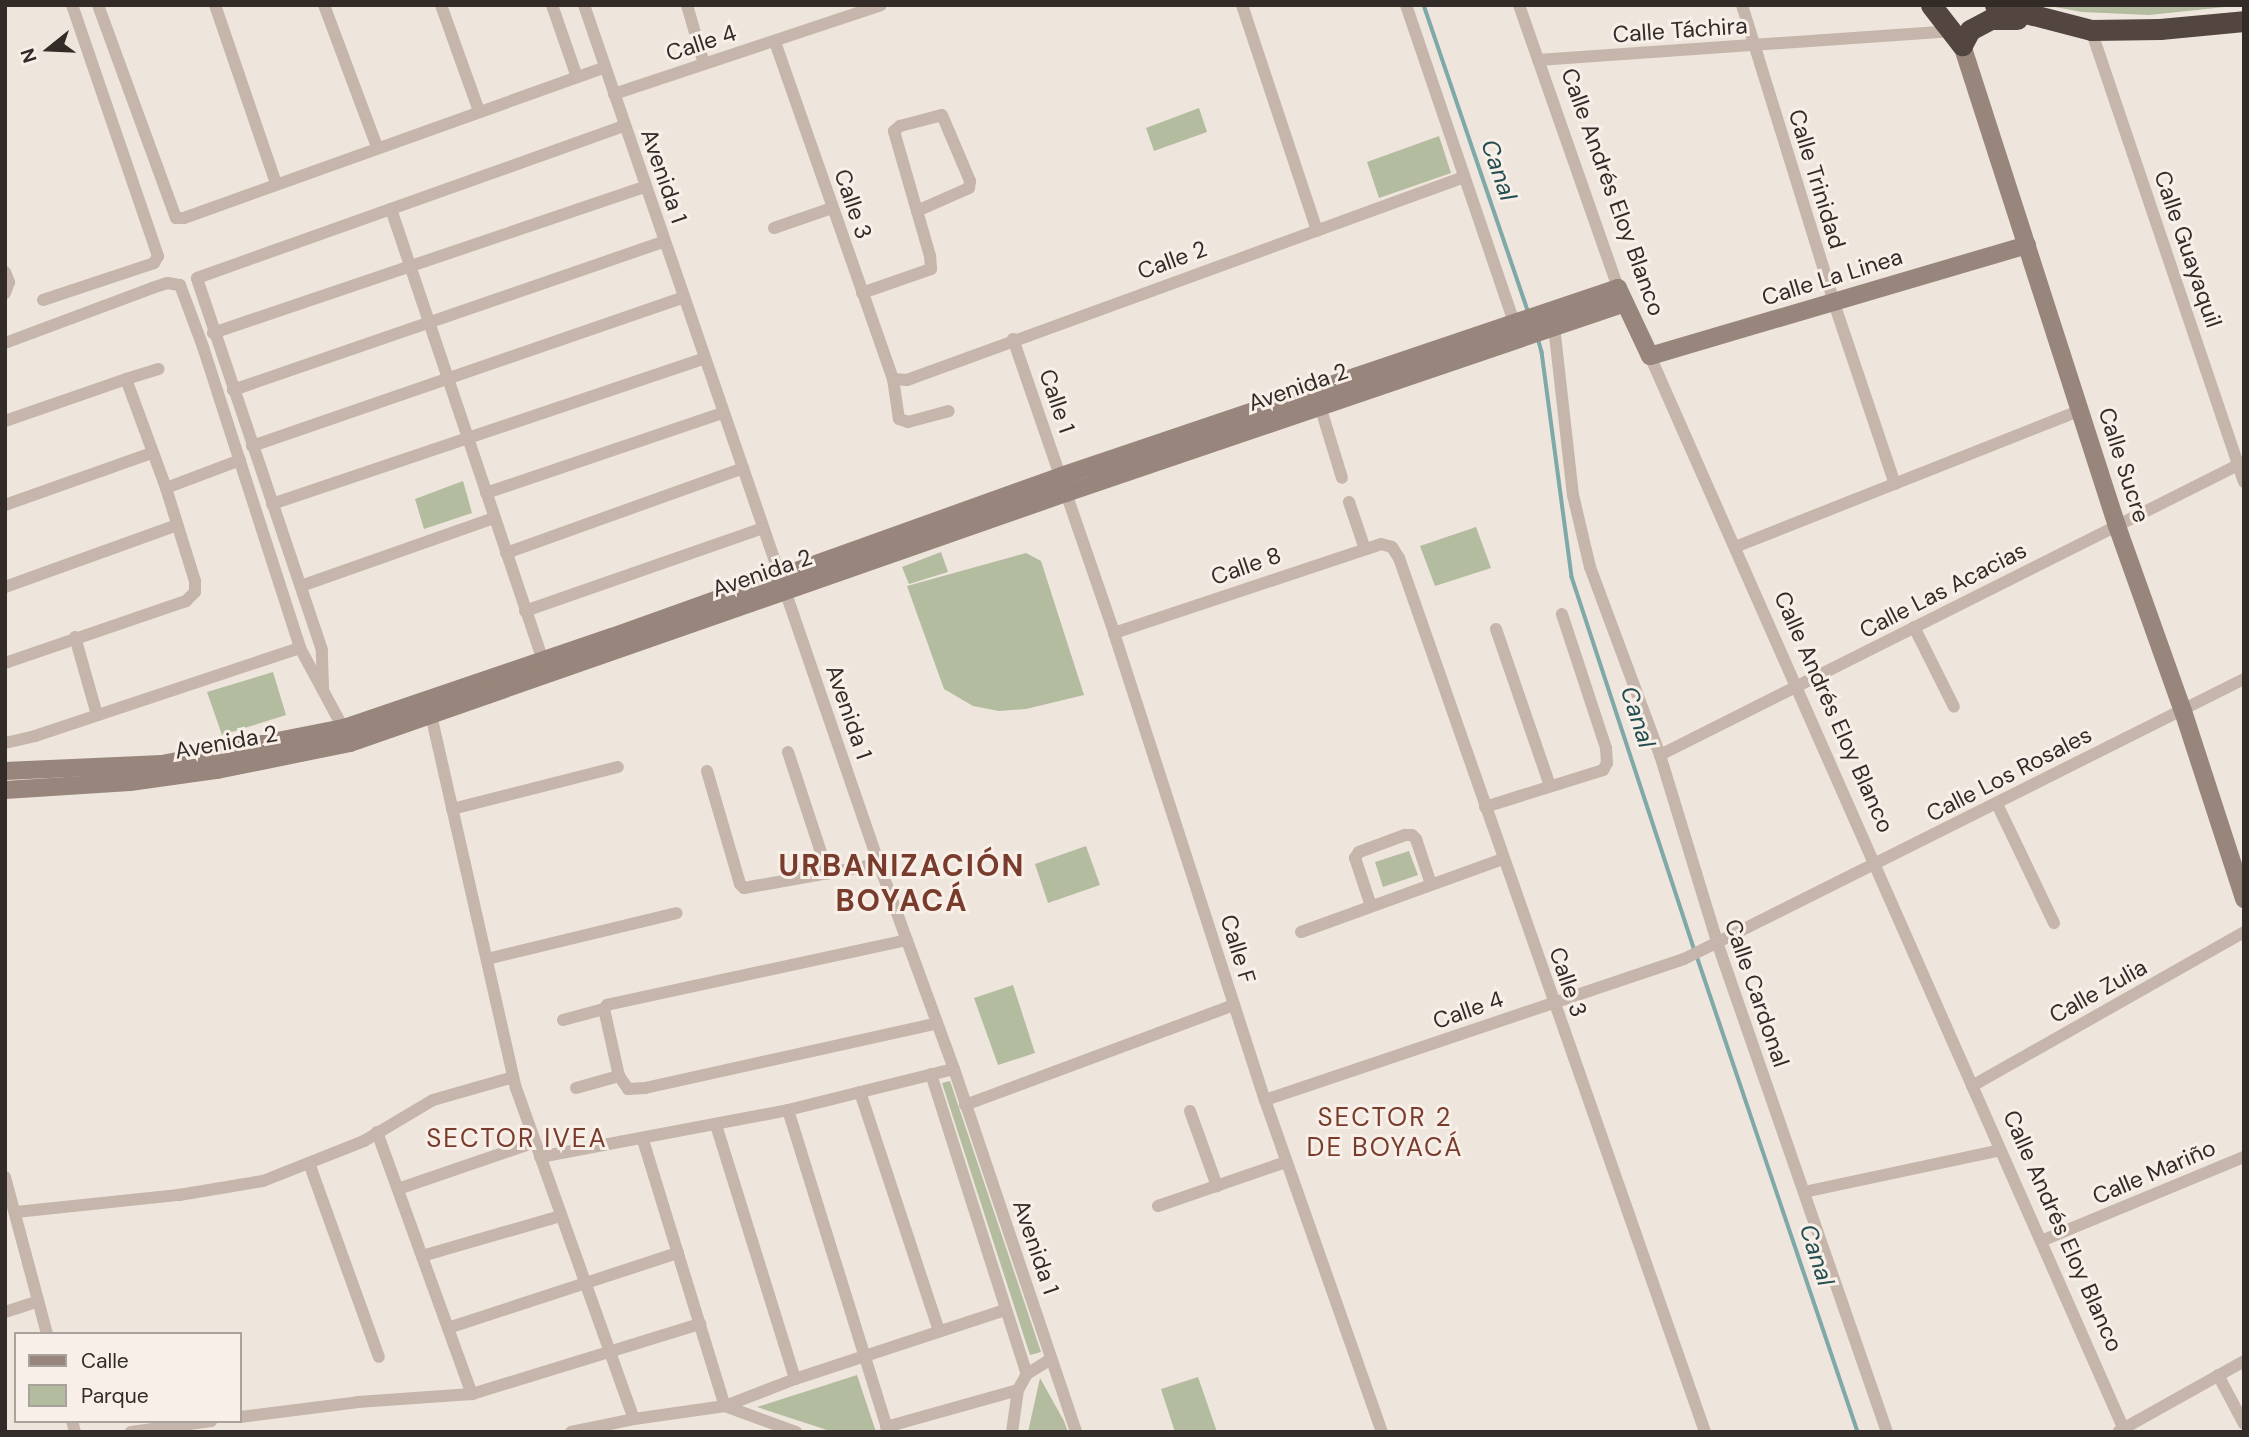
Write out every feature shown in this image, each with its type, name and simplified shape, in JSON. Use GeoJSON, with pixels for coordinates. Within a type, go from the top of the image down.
{"type":"FeatureCollection","features":[{"type":"Feature","properties":{"kind":"highway"},"geometry":{"type":"LineString","coordinates":[[1931,5],[1956,38],[1991,19],[2051,18]]}},
{"type":"Feature","properties":{"kind":"highway"},"geometry":{"type":"LineString","coordinates":[[1995,5],[2091,30],[2173,29],[2244,21]]}},
{"type":"Feature","properties":{"kind":"street"},"geometry":{"type":"LineString","coordinates":[[43,300],[154,264],[158,256],[72,5]]}},
{"type":"Feature","properties":{"kind":"street"},"geometry":{"type":"LineString","coordinates":[[98,5],[176,218],[184,218],[605,67]]}},
{"type":"Feature","properties":{"kind":"street"},"geometry":{"type":"LineString","coordinates":[[215,5],[276,183]]}},
{"type":"Feature","properties":{"kind":"street"},"geometry":{"type":"LineString","coordinates":[[324,5],[377,147]]}},
{"type":"Feature","properties":{"kind":"street"},"geometry":{"type":"LineString","coordinates":[[441,5],[479,111]]}},
{"type":"Feature","properties":{"kind":"street"},"geometry":{"type":"LineString","coordinates":[[552,5],[577,77]]}},
{"type":"Feature","properties":{"kind":"street","name":"Avenida 1"},"geometry":{"type":"LineString","coordinates":[[584,5],[879,864],[954,1069],[1076,1432]]}},
{"type":"Feature","properties":{"kind":"street"},"geometry":{"type":"LineString","coordinates":[[687,5],[704,64]]}},
{"type":"Feature","properties":{"kind":"street","name":"Calle 4"},"geometry":{"type":"LineString","coordinates":[[614,94],[775,42],[864,8],[881,5]]}},
{"type":"Feature","properties":{"kind":"street"},"geometry":{"type":"LineString","coordinates":[[1242,5],[1317,231]]}},
{"type":"Feature","properties":{"kind":"street"},"geometry":{"type":"LineString","coordinates":[[1406,5],[1517,328],[1547,323],[1621,296]]}},
{"type":"Feature","properties":{"kind":"street","name":"Calle Andrés Eloy Blanco"},"geometry":{"type":"LineString","coordinates":[[1519,5],[1621,296],[1875,864],[2122,1431]]}},
{"type":"Feature","properties":{"kind":"street","name":"Calle Trinidad"},"geometry":{"type":"LineString","coordinates":[[1742,5],[1834,303],[1895,484]]}},
{"type":"Feature","properties":{"kind":"street","name":"Calle Guayaquil"},"geometry":{"type":"LineString","coordinates":[[2091,30],[2241,464],[2244,482]]}},
{"type":"Feature","properties":{"kind":"street","name":"Calle Táchira"},"geometry":{"type":"LineString","coordinates":[[1538,60],[1956,38]]}},
{"type":"Feature","properties":{"kind":"street","name":"Calle Sucre"},"geometry":{"type":"LineString","coordinates":[[1956,38],[2244,899]]}},
{"type":"Feature","properties":{"kind":"street","name":"Calle 3"},"geometry":{"type":"LineString","coordinates":[[775,42],[893,379],[899,419],[908,422],[949,411]]}},
{"type":"Feature","properties":{"kind":"street"},"geometry":{"type":"LineString","coordinates":[[862,293],[931,269],[894,131],[900,126],[943,114],[970,181],[969,188],[917,211]]}},
{"type":"Feature","properties":{"kind":"street"},"geometry":{"type":"LineString","coordinates":[[323,687],[322,650],[213,333],[197,278],[625,126]]}},
{"type":"Feature","properties":{"kind":"street","name":"Calle 2"},"geometry":{"type":"LineString","coordinates":[[893,379],[907,380],[1013,339],[1464,177]]}},
{"type":"Feature","properties":{"kind":"street"},"geometry":{"type":"LineString","coordinates":[[213,333],[645,187]]}},
{"type":"Feature","properties":{"kind":"street"},"geometry":{"type":"LineString","coordinates":[[774,228],[832,208]]}},
{"type":"Feature","properties":{"kind":"street"},"geometry":{"type":"LineString","coordinates":[[391,209],[545,666]]}},
{"type":"Feature","properties":{"kind":"street"},"geometry":{"type":"LineString","coordinates":[[233,390],[664,242]]}},
{"type":"Feature","properties":{"kind":"street","name":"Calle La Linea"},"geometry":{"type":"LineString","coordinates":[[1650,356],[2027,245]]}},
{"type":"Feature","properties":{"kind":"street"},"geometry":{"type":"LineString","coordinates":[[5,272],[9,282],[5,293]]}},
{"type":"Feature","properties":{"kind":"street"},"geometry":{"type":"LineString","coordinates":[[5,343],[167,283],[180,285],[300,648],[347,735]]}},
{"type":"Feature","properties":{"kind":"street"},"geometry":{"type":"LineString","coordinates":[[252,446],[683,298]]}},
{"type":"Feature","properties":{"kind":"street","name":"Calle Cardonal"},"geometry":{"type":"LineString","coordinates":[[1547,323],[1573,495],[1590,567],[1660,755],[1714,944],[1887,1432]]}},
{"type":"Feature","properties":{"kind":"street","name":"Avenida 2"},"geometry":{"type":"LineString","coordinates":[[1063,484],[1320,406],[1517,328]]}},
{"type":"Feature","properties":{"kind":"street","name":"Avenida 2"},"geometry":{"type":"LineString","coordinates":[[5,790],[130,782],[217,771],[347,735],[1517,328]]}},
{"type":"Feature","properties":{"kind":"street","name":"Calle 1"},"geometry":{"type":"LineString","coordinates":[[1013,339],[1063,484]]}},
{"type":"Feature","properties":{"kind":"street"},"geometry":{"type":"LineString","coordinates":[[272,504],[704,359]]}},
{"type":"Feature","properties":{"kind":"street"},"geometry":{"type":"LineString","coordinates":[[5,421],[159,369]]}},
{"type":"Feature","properties":{"kind":"street"},"geometry":{"type":"LineString","coordinates":[[5,663],[186,601],[195,592],[195,581],[166,488],[126,379]]}},
{"type":"Feature","properties":{"kind":"street"},"geometry":{"type":"LineString","coordinates":[[1320,406],[1342,478]]}},
{"type":"Feature","properties":{"kind":"street"},"geometry":{"type":"LineString","coordinates":[[1735,547],[2081,410]]}},
{"type":"Feature","properties":{"kind":"street"},"geometry":{"type":"LineString","coordinates":[[486,493],[723,413]]}},
{"type":"Feature","properties":{"kind":"street"},"geometry":{"type":"LineString","coordinates":[[5,505],[152,453]]}},
{"type":"Feature","properties":{"kind":"street"},"geometry":{"type":"LineString","coordinates":[[166,488],[240,460]]}},
{"type":"Feature","properties":{"kind":"street","name":"Calle Las Acacias"},"geometry":{"type":"LineString","coordinates":[[1660,755],[2241,464]]}},
{"type":"Feature","properties":{"kind":"street"},"geometry":{"type":"LineString","coordinates":[[506,553],[743,468]]}},
{"type":"Feature","properties":{"kind":"street","name":"Calle F"},"geometry":{"type":"LineString","coordinates":[[1063,484],[1265,1100],[1382,1432]]}},
{"type":"Feature","properties":{"kind":"street"},"geometry":{"type":"LineString","coordinates":[[1349,502],[1365,549]]}},
{"type":"Feature","properties":{"kind":"street"},"geometry":{"type":"LineString","coordinates":[[301,586],[494,518]]}},
{"type":"Feature","properties":{"kind":"street"},"geometry":{"type":"LineString","coordinates":[[5,587],[177,525]]}},
{"type":"Feature","properties":{"kind":"street"},"geometry":{"type":"LineString","coordinates":[[525,611],[763,528]]}},
{"type":"Feature","properties":{"kind":"street","name":"Calle 8"},"geometry":{"type":"LineString","coordinates":[[1114,633],[1381,544],[1392,547]]}},
{"type":"Feature","properties":{"kind":"street","name":"Calle 3"},"geometry":{"type":"LineString","coordinates":[[1392,547],[1399,558],[1552,1004],[1705,1432]]}},
{"type":"Feature","properties":{"kind":"street"},"geometry":{"type":"LineString","coordinates":[[1485,807],[1603,770],[1607,763],[1606,748],[1563,614]]}},
{"type":"Feature","properties":{"kind":"street"},"geometry":{"type":"LineString","coordinates":[[1914,627],[1954,708]]}},
{"type":"Feature","properties":{"kind":"street"},"geometry":{"type":"LineString","coordinates":[[1496,629],[1550,786]]}},
{"type":"Feature","properties":{"kind":"street"},"geometry":{"type":"LineString","coordinates":[[75,637],[97,715]]}},
{"type":"Feature","properties":{"kind":"street"},"geometry":{"type":"LineString","coordinates":[[5,743],[300,648]]}},
{"type":"Feature","properties":{"kind":"street","name":"Calle Los Rosales"},"geometry":{"type":"LineString","coordinates":[[1684,959],[2244,679]]}},
{"type":"Feature","properties":{"kind":"street"},"geometry":{"type":"LineString","coordinates":[[429,706],[513,1077],[634,1419]]}},
{"type":"Feature","properties":{"kind":"street","name":"Avenida 2"},"geometry":{"type":"LineString","coordinates":[[5,771],[162,764],[347,735]]}},
{"type":"Feature","properties":{"kind":"street"},"geometry":{"type":"LineString","coordinates":[[788,752],[828,873]]}},
{"type":"Feature","properties":{"kind":"street"},"geometry":{"type":"LineString","coordinates":[[452,808],[618,766]]}},
{"type":"Feature","properties":{"kind":"street"},"geometry":{"type":"LineString","coordinates":[[707,771],[740,884],[744,888],[879,864]]}},
{"type":"Feature","properties":{"kind":"street"},"geometry":{"type":"LineString","coordinates":[[1997,804],[2054,923]]}},
{"type":"Feature","properties":{"kind":"street"},"geometry":{"type":"LineString","coordinates":[[1371,906],[1355,858],[1359,852],[1405,835],[1412,835],[1416,839],[1431,884]]}},
{"type":"Feature","properties":{"kind":"street"},"geometry":{"type":"LineString","coordinates":[[1301,932],[1503,859]]}},
{"type":"Feature","properties":{"kind":"street"},"geometry":{"type":"LineString","coordinates":[[486,959],[677,913]]}},
{"type":"Feature","properties":{"kind":"street","name":"Calle Zulia"},"geometry":{"type":"LineString","coordinates":[[1972,1086],[2244,932]]}},
{"type":"Feature","properties":{"kind":"street"},"geometry":{"type":"LineString","coordinates":[[562,1020],[604,1010],[607,1005],[907,940]]}},
{"type":"Feature","properties":{"kind":"street","name":"Calle 4"},"geometry":{"type":"LineString","coordinates":[[1265,1100],[1684,959]]}},
{"type":"Feature","properties":{"kind":"street"},"geometry":{"type":"LineString","coordinates":[[965,1105],[1234,1005]]}},
{"type":"Feature","properties":{"kind":"street"},"geometry":{"type":"LineString","coordinates":[[604,1010],[619,1076],[628,1089],[645,1088],[937,1023]]}},
{"type":"Feature","properties":{"kind":"street"},"geometry":{"type":"LineString","coordinates":[[540,1157],[643,1140],[788,1110],[954,1069]]}},
{"type":"Feature","properties":{"kind":"street"},"geometry":{"type":"LineString","coordinates":[[931,1074],[1027,1374]]}},
{"type":"Feature","properties":{"kind":"street"},"geometry":{"type":"LineString","coordinates":[[576,1088],[619,1076]]}},
{"type":"Feature","properties":{"kind":"street"},"geometry":{"type":"LineString","coordinates":[[16,1212],[178,1195],[263,1181],[364,1141],[433,1100],[513,1077]]}},
{"type":"Feature","properties":{"kind":"street"},"geometry":{"type":"LineString","coordinates":[[860,1092],[939,1331]]}},
{"type":"Feature","properties":{"kind":"street"},"geometry":{"type":"LineString","coordinates":[[788,1110],[887,1429],[1018,1390]]}},
{"type":"Feature","properties":{"kind":"street"},"geometry":{"type":"LineString","coordinates":[[1190,1111],[1217,1186]]}},
{"type":"Feature","properties":{"kind":"street"},"geometry":{"type":"LineString","coordinates":[[716,1125],[795,1379]]}},
{"type":"Feature","properties":{"kind":"street"},"geometry":{"type":"LineString","coordinates":[[377,1132],[472,1394]]}},
{"type":"Feature","properties":{"kind":"street"},"geometry":{"type":"LineString","coordinates":[[643,1140],[725,1406]]}},
{"type":"Feature","properties":{"kind":"street"},"geometry":{"type":"LineString","coordinates":[[398,1189],[535,1142]]}},
{"type":"Feature","properties":{"kind":"street"},"geometry":{"type":"LineString","coordinates":[[1804,1192],[2001,1150]]}},
{"type":"Feature","properties":{"kind":"street","name":"Calle Mariño"},"geometry":{"type":"LineString","coordinates":[[2041,1241],[2244,1157]]}},
{"type":"Feature","properties":{"kind":"street"},"geometry":{"type":"LineString","coordinates":[[1158,1206],[1286,1162]]}},
{"type":"Feature","properties":{"kind":"street"},"geometry":{"type":"LineString","coordinates":[[309,1163],[379,1357]]}},
{"type":"Feature","properties":{"kind":"street"},"geometry":{"type":"LineString","coordinates":[[5,1177],[46,1332]]}},
{"type":"Feature","properties":{"kind":"street"},"geometry":{"type":"LineString","coordinates":[[422,1256],[561,1216]]}},
{"type":"Feature","properties":{"kind":"street"},"geometry":{"type":"LineString","coordinates":[[448,1328],[678,1253]]}},
{"type":"Feature","properties":{"kind":"street"},"geometry":{"type":"LineString","coordinates":[[5,1312],[38,1301]]}},
{"type":"Feature","properties":{"kind":"street"},"geometry":{"type":"LineString","coordinates":[[571,1432],[634,1419],[725,1406],[795,1379],[1005,1310]]}},
{"type":"Feature","properties":{"kind":"street"},"geometry":{"type":"LineString","coordinates":[[242,1418],[358,1402],[472,1394],[700,1324]]}},
{"type":"Feature","properties":{"kind":"street"},"geometry":{"type":"LineString","coordinates":[[1012,1432],[1018,1390],[1027,1374],[1051,1359]]}},
{"type":"Feature","properties":{"kind":"street"},"geometry":{"type":"LineString","coordinates":[[2122,1431],[2244,1361]]}},
{"type":"Feature","properties":{"kind":"street"},"geometry":{"type":"LineString","coordinates":[[2218,1375],[2244,1424]]}},
{"type":"Feature","properties":{"kind":"street"},"geometry":{"type":"LineString","coordinates":[[725,1406],[796,1432]]}},
{"type":"Feature","properties":{"kind":"street"},"geometry":{"type":"LineString","coordinates":[[131,1432],[196,1423]]}},
{"type":"Feature","properties":{"kind":"green space"},"geometry":{"type":"Polygon","coordinates":[[[2044,5],[2244,5],[2149,15],[2082,12],[2044,5]]]}},
{"type":"Feature","properties":{"kind":"green space"},"geometry":{"type":"Polygon","coordinates":[[[1199,108],[1207,132],[1154,151],[1146,128],[1199,108]]]}},
{"type":"Feature","properties":{"kind":"green space"},"geometry":{"type":"Polygon","coordinates":[[[1439,136],[1451,173],[1379,198],[1367,162],[1439,136]]]}},
{"type":"Feature","properties":{"kind":"green space"},"geometry":{"type":"Polygon","coordinates":[[[463,481],[472,513],[424,529],[415,499],[463,481]]]}},
{"type":"Feature","properties":{"kind":"green space"},"geometry":{"type":"Polygon","coordinates":[[[1476,527],[1491,568],[1435,586],[1420,546],[1476,527]]]}},
{"type":"Feature","properties":{"kind":"green space"},"geometry":{"type":"Polygon","coordinates":[[[941,552],[948,572],[909,584],[902,567],[941,552]]]}},
{"type":"Feature","properties":{"kind":"green space"},"geometry":{"type":"Polygon","coordinates":[[[1026,553],[1041,561],[1084,695],[1026,709],[999,711],[973,706],[944,689],[907,586],[1026,553]]]}},
{"type":"Feature","properties":{"kind":"green space"},"geometry":{"type":"Polygon","coordinates":[[[273,672],[286,715],[222,735],[207,692],[273,672]]]}},
{"type":"Feature","properties":{"kind":"green space"},"geometry":{"type":"Polygon","coordinates":[[[1086,846],[1100,885],[1048,903],[1035,864],[1086,846]]]}},
{"type":"Feature","properties":{"kind":"green space"},"geometry":{"type":"Polygon","coordinates":[[[1409,851],[1418,875],[1383,887],[1375,862],[1409,851]]]}},
{"type":"Feature","properties":{"kind":"green space"},"geometry":{"type":"Polygon","coordinates":[[[1013,985],[1035,1053],[998,1065],[974,998],[1013,985]]]}},
{"type":"Feature","properties":{"kind":"green space"},"geometry":{"type":"Polygon","coordinates":[[[950,1081],[1041,1352],[1030,1355],[942,1083],[950,1081]]]}},
{"type":"Feature","properties":{"kind":"green space"},"geometry":{"type":"Polygon","coordinates":[[[857,1375],[876,1432],[833,1432],[757,1407],[857,1375]]]}},
{"type":"Feature","properties":{"kind":"green space"},"geometry":{"type":"Polygon","coordinates":[[[1198,1377],[1217,1432],[1175,1432],[1161,1389],[1198,1377]]]}},
{"type":"Feature","properties":{"kind":"green space"},"geometry":{"type":"Polygon","coordinates":[[[1040,1378],[1064,1421],[1068,1432],[1028,1432],[1040,1378]]]}},
{"type":"Feature","properties":{"kind":"waterway","name":"Canal"},"geometry":{"type":"LineString","coordinates":[[1424,5],[1528,311]]}},
{"type":"Feature","properties":{"kind":"waterway","name":"Canal"},"geometry":{"type":"LineString","coordinates":[[1538,338],[1572,577],[1694,949]]}},
{"type":"Feature","properties":{"kind":"waterway","name":"Canal"},"geometry":{"type":"LineString","coordinates":[[1697,956],[1858,1432]]}},
{"type":"Feature","properties":{"kind":"district","name":"URBANIZACIÓN BOYACÁ"},"geometry":{"type":"Point","coordinates":[902,883]}},
{"type":"Feature","properties":{"kind":"district","name":"SECTOR 2 DE BOYACÁ"},"geometry":{"type":"Point","coordinates":[1385,1133]}},
{"type":"Feature","properties":{"kind":"district","name":"SECTOR IVEA"},"geometry":{"type":"Point","coordinates":[517,1139]}}]}
